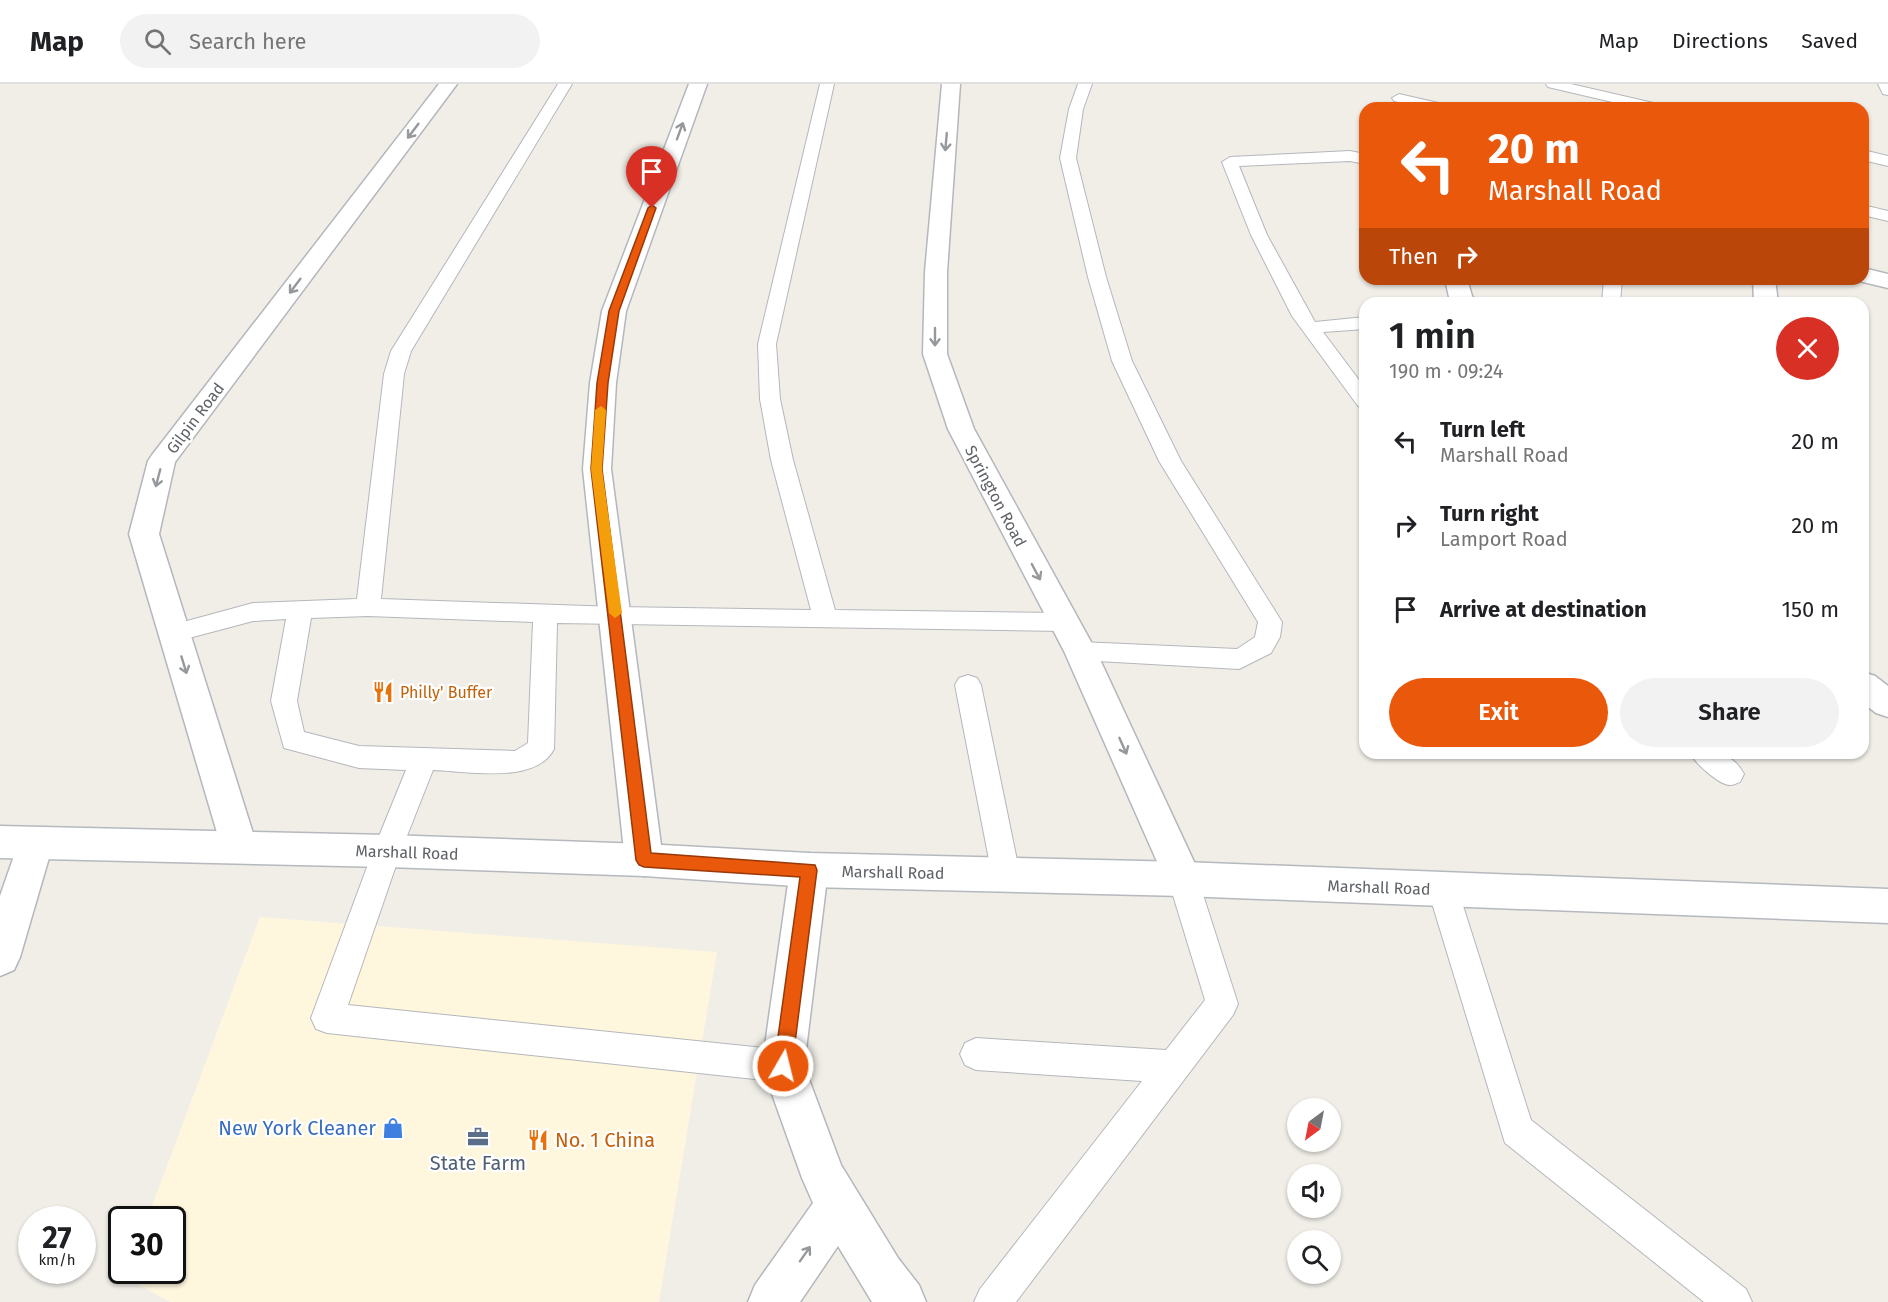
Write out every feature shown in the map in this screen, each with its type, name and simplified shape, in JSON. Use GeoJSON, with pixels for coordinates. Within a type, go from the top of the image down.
{"type":"FeatureCollection","features":[{"type":"Feature","properties":{"kind":"street","name":"Gilpin Road"},"geometry":{"type":"LineString","coordinates":[[239,846],[144,534],[162,461],[448,84]]}},
{"type":"Feature","properties":{"kind":"street"},"geometry":{"type":"LineString","coordinates":[[644,860],[597,469],[603,383],[614,311],[698,84]]}},
{"type":"Feature","properties":{"kind":"street","name":"Springton Road"},"geometry":{"type":"LineString","coordinates":[[951,84],[936,272],[935,354],[961,429],[1080,651],[1183,879]]}},
{"type":"Feature","properties":{"kind":"street"},"geometry":{"type":"LineString","coordinates":[[1869,276],[1888,281]]}},
{"type":"Feature","properties":{"kind":"street"},"geometry":{"type":"LineString","coordinates":[[1869,690],[1888,704]]}},
{"type":"Feature","properties":{"kind":"street"},"geometry":{"type":"LineString","coordinates":[[0,957],[17,843]]}},
{"type":"Feature","properties":{"kind":"street","name":"Marshall Road"},"geometry":{"type":"LineString","coordinates":[[17,843],[387,851],[644,860],[809,870],[1183,879],[1750,902]]}},
{"type":"Feature","properties":{"kind":"street"},"geometry":{"type":"LineString","coordinates":[[809,870],[783,1066],[824,1178],[881,1275],[902,1302]]}},
{"type":"Feature","properties":{"kind":"street"},"geometry":{"type":"LineString","coordinates":[[1750,902],[1888,906]]}},
{"type":"Feature","properties":{"kind":"street"},"geometry":{"type":"LineString","coordinates":[[1750,902],[1841,916],[1888,928]]}},
{"type":"Feature","properties":{"kind":"street"},"geometry":{"type":"LineString","coordinates":[[772,1302],[840,1204]]}},
{"type":"Feature","properties":{"kind":"lane"},"geometry":{"type":"LineString","coordinates":[[368,607],[394,374],[401,351],[564,84]]}},
{"type":"Feature","properties":{"kind":"lane"},"geometry":{"type":"LineString","coordinates":[[825,618],[782,460],[770,399],[767,344],[827,84]]}},
{"type":"Feature","properties":{"kind":"lane"},"geometry":{"type":"LineString","coordinates":[[1080,651],[1239,659],[1260,650],[1269,635],[1270,622],[1170,461],[1122,361],[1097,277],[1068,158],[1076,109],[1085,84]]}},
{"type":"Feature","properties":{"kind":"lane"},"geometry":{"type":"LineString","coordinates":[[1553,84],[1631,102]]}},
{"type":"Feature","properties":{"kind":"lane"},"geometry":{"type":"LineString","coordinates":[[1885,84],[1888,91]]}},
{"type":"Feature","properties":{"kind":"lane"},"geometry":{"type":"LineString","coordinates":[[1399,98],[1416,102]]}},
{"type":"Feature","properties":{"kind":"lane"},"geometry":{"type":"LineString","coordinates":[[1359,158],[1350,156],[1230,162],[1259,235],[1301,316],[1359,394]]}},
{"type":"Feature","properties":{"kind":"lane"},"geometry":{"type":"LineString","coordinates":[[1869,156],[1888,161]]}},
{"type":"Feature","properties":{"kind":"lane"},"geometry":{"type":"LineString","coordinates":[[1869,211],[1888,216]]}},
{"type":"Feature","properties":{"kind":"lane"},"geometry":{"type":"LineString","coordinates":[[1310,328],[1359,324]]}},
{"type":"Feature","properties":{"kind":"lane"},"geometry":{"type":"LineString","coordinates":[[174,633],[253,612],[368,607],[616,616],[1063,622]]}},
{"type":"Feature","properties":{"kind":"lane"},"geometry":{"type":"LineString","coordinates":[[300,610],[284,701],[293,740],[359,757],[519,762],[541,749],[545,614]]}},
{"type":"Feature","properties":{"kind":"lane"},"geometry":{"type":"LineString","coordinates":[[968,685],[1006,875]]}},
{"type":"Feature","properties":{"kind":"lane"},"geometry":{"type":"LineString","coordinates":[[424,759],[387,851],[327,1018],[783,1066]]}},
{"type":"Feature","properties":{"kind":"lane"},"geometry":{"type":"LineString","coordinates":[[1711,759],[1730,774]]}},
{"type":"Feature","properties":{"kind":"lane"},"geometry":{"type":"LineString","coordinates":[[993,1302],[1222,1004],[1183,879]]}},
{"type":"Feature","properties":{"kind":"lane"},"geometry":{"type":"LineString","coordinates":[[1443,890],[1517,1131],[1733,1302]]}},
{"type":"Feature","properties":{"kind":"lane"},"geometry":{"type":"LineString","coordinates":[[976,1054],[1174,1067]]}},
{"type":"Feature","properties":{"kind":"shaded area"},"geometry":{"type":"Polygon","coordinates":[[[260,917],[717,952],[659,1302],[170,1302],[138,1284],[186,1284],[186,1206],[152,1206],[260,917]]]}},
{"type":"Feature","properties":{"kind":"slow traffic"},"geometry":{"type":"LineString","coordinates":[[601,410],[597,469],[615,613]]}},
{"type":"Feature","properties":{"kind":"place","name":"Philly' Buffer"},"geometry":{"type":"Point","coordinates":[383,692]}},
{"type":"Feature","properties":{"kind":"place","name":"New York Cleaner"},"geometry":{"type":"Point","coordinates":[393,1128]}},
{"type":"Feature","properties":{"kind":"place","name":"State Farm"},"geometry":{"type":"Point","coordinates":[478,1137]}},
{"type":"Feature","properties":{"kind":"place","name":"No. 1 China"},"geometry":{"type":"Point","coordinates":[538,1140]}},
{"type":"Feature","properties":{"kind":"route"},"geometry":{"type":"LineString","coordinates":[[652,208],[614,311],[603,383],[597,469],[644,860],[809,870],[783,1066]]}}]}
